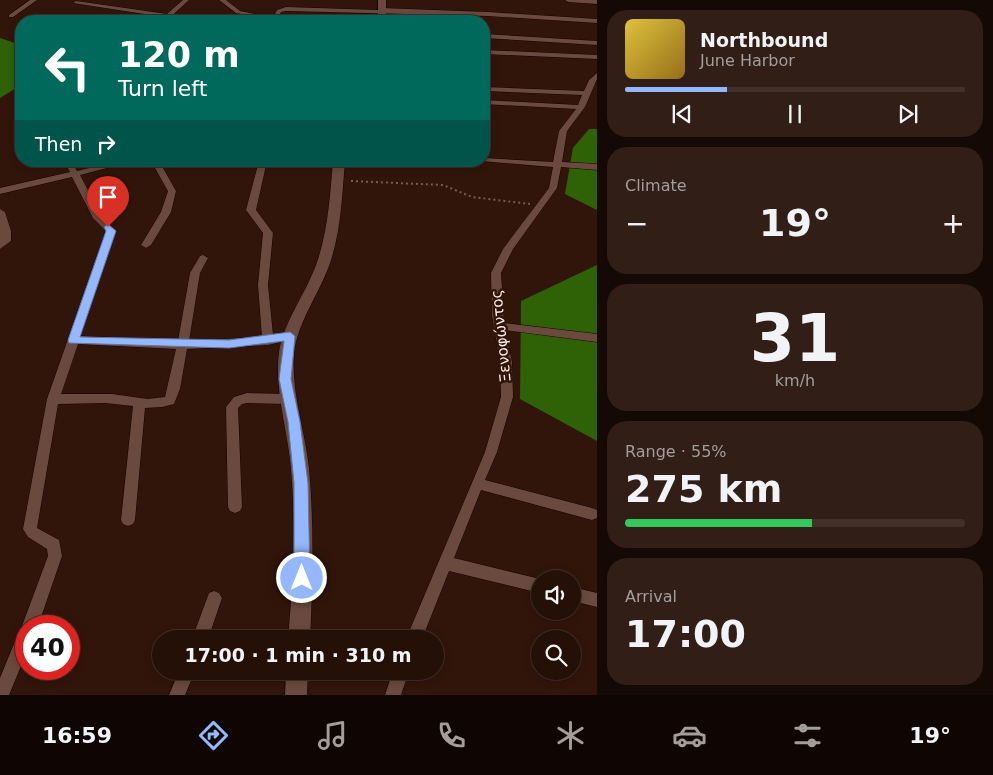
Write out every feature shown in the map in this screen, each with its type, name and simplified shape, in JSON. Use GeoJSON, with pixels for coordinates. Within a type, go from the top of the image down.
{"type":"FeatureCollection","features":[{"type":"Feature","properties":{"kind":"street"},"geometry":{"type":"LineString","coordinates":[[11,16],[34,0]]}},
{"type":"Feature","properties":{"kind":"street"},"geometry":{"type":"LineString","coordinates":[[181,0],[186,0]]}},
{"type":"Feature","properties":{"kind":"street"},"geometry":{"type":"LineString","coordinates":[[169,15],[186,0]]}},
{"type":"Feature","properties":{"kind":"street"},"geometry":{"type":"LineString","coordinates":[[222,0],[238,12],[250,15]]}},
{"type":"Feature","properties":{"kind":"street"},"geometry":{"type":"LineString","coordinates":[[382,0],[382,15]]}},
{"type":"Feature","properties":{"kind":"street"},"geometry":{"type":"LineString","coordinates":[[568,0],[597,2]]}},
{"type":"Feature","properties":{"kind":"street"},"geometry":{"type":"LineString","coordinates":[[76,3],[161,15]]}},
{"type":"Feature","properties":{"kind":"street"},"geometry":{"type":"LineString","coordinates":[[278,15],[279,11],[286,9],[382,11],[488,14],[597,22]]}},
{"type":"Feature","properties":{"kind":"street"},"geometry":{"type":"LineString","coordinates":[[490,36],[597,43]]}},
{"type":"Feature","properties":{"kind":"street"},"geometry":{"type":"LineString","coordinates":[[490,52],[597,57]]}},
{"type":"Feature","properties":{"kind":"street","name":"Ξενοφώντος"},"geometry":{"type":"LineString","coordinates":[[418,630],[477,482],[492,452],[508,397],[506,362],[495,289],[500,262],[553,188],[563,131],[580,106],[591,81],[597,75]]}},
{"type":"Feature","properties":{"kind":"street"},"geometry":{"type":"LineString","coordinates":[[490,88],[586,93]]}},
{"type":"Feature","properties":{"kind":"street"},"geometry":{"type":"LineString","coordinates":[[490,102],[580,106]]}},
{"type":"Feature","properties":{"kind":"street"},"geometry":{"type":"LineString","coordinates":[[490,160],[597,167]]}},
{"type":"Feature","properties":{"kind":"street"},"geometry":{"type":"LineString","coordinates":[[34,615],[55,556],[54,545],[33,533],[30,529],[53,399],[111,231],[98,218],[71,167]]}},
{"type":"Feature","properties":{"kind":"street"},"geometry":{"type":"LineString","coordinates":[[0,191],[104,167]]}},
{"type":"Feature","properties":{"kind":"street"},"geometry":{"type":"LineString","coordinates":[[146,245],[166,212],[172,190],[159,167]]}},
{"type":"Feature","properties":{"kind":"street"},"geometry":{"type":"LineString","coordinates":[[262,167],[251,210],[268,233],[263,284],[268,341]]}},
{"type":"Feature","properties":{"kind":"street"},"geometry":{"type":"LineString","coordinates":[[300,630],[302,597],[301,483],[294,422],[285,379],[290,336],[300,309],[317,281],[334,231],[339,167]]}},
{"type":"Feature","properties":{"kind":"street"},"geometry":{"type":"LineString","coordinates":[[0,212],[6,231],[6,241],[0,246]]}},
{"type":"Feature","properties":{"kind":"street"},"geometry":{"type":"LineString","coordinates":[[53,399],[111,399],[128,400],[139,404],[160,404],[170,401],[174,389],[195,273],[203,258]]}},
{"type":"Feature","properties":{"kind":"street"},"geometry":{"type":"LineString","coordinates":[[500,326],[597,338]]}},
{"type":"Feature","properties":{"kind":"street"},"geometry":{"type":"LineString","coordinates":[[73,340],[238,344],[268,341],[290,336]]}},
{"type":"Feature","properties":{"kind":"street"},"geometry":{"type":"LineString","coordinates":[[235,507],[232,407],[238,400],[247,398],[289,400]]}},
{"type":"Feature","properties":{"kind":"street"},"geometry":{"type":"LineString","coordinates":[[128,520],[139,404]]}},
{"type":"Feature","properties":{"kind":"street"},"geometry":{"type":"LineString","coordinates":[[477,482],[592,514]]}},
{"type":"Feature","properties":{"kind":"street"},"geometry":{"type":"LineString","coordinates":[[445,562],[531,584]]}},
{"type":"Feature","properties":{"kind":"street"},"geometry":{"type":"LineString","coordinates":[[581,596],[597,600]]}},
{"type":"Feature","properties":{"kind":"street"},"geometry":{"type":"LineString","coordinates":[[203,630],[214,598]]}},
{"type":"Feature","properties":{"kind":"street"},"geometry":{"type":"LineString","coordinates":[[1,695],[15,661]]}},
{"type":"Feature","properties":{"kind":"street"},"geometry":{"type":"LineString","coordinates":[[177,695],[183,680]]}},
{"type":"Feature","properties":{"kind":"street"},"geometry":{"type":"LineString","coordinates":[[296,695],[297,680]]}},
{"type":"Feature","properties":{"kind":"street"},"geometry":{"type":"LineString","coordinates":[[393,695],[398,680]]}},
{"type":"Feature","properties":{"kind":"path"},"geometry":{"type":"LineString","coordinates":[[338,178],[355,182],[443,185],[472,197],[541,205]]}},
{"type":"Feature","properties":{"kind":"green space"},"geometry":{"type":"Polygon","coordinates":[[[0,38],[15,43],[15,89],[0,98],[0,38]]]}},
{"type":"Feature","properties":{"kind":"green space"},"geometry":{"type":"Polygon","coordinates":[[[589,129],[597,129],[597,210],[565,194],[573,148],[589,129]]]}},
{"type":"Feature","properties":{"kind":"green space"},"geometry":{"type":"Polygon","coordinates":[[[597,265],[597,441],[520,399],[521,301],[597,265]]]}},
{"type":"Feature","properties":{"kind":"route"},"geometry":{"type":"LineString","coordinates":[[108,227],[111,231],[73,340],[247,344],[290,336],[285,379],[294,422],[301,483],[302,578]]}}]}
